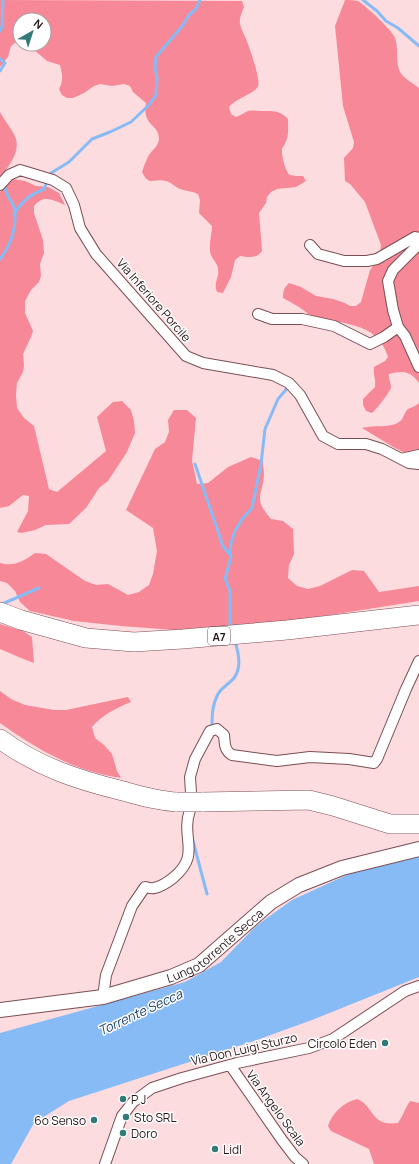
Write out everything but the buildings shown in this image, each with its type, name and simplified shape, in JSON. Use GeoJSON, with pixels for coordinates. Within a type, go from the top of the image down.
{"type":"FeatureCollection","features":[{"type":"Feature","properties":{"kind":"highway","name":"A7"},"geometry":{"type":"LineString","coordinates":[[0,612],[21,620],[86,638],[134,642],[287,630],[419,614]]}},
{"type":"Feature","properties":{"kind":"highway"},"geometry":{"type":"LineString","coordinates":[[0,738],[39,763],[73,777],[160,801],[190,802],[309,800],[390,824],[419,824]]}},
{"type":"Feature","properties":{"kind":"main road","name":"Lungotorrente Secca"},"geometry":{"type":"LineString","coordinates":[[0,1010],[103,997],[171,977],[199,965],[271,902],[299,885],[342,868],[419,850]]}},
{"type":"Feature","properties":{"kind":"street","name":"Via Inferiore Porcile"},"geometry":{"type":"LineString","coordinates":[[0,185],[9,175],[20,170],[53,180],[66,188],[74,205],[80,228],[96,254],[186,356],[203,363],[273,375],[288,383],[300,396],[323,436],[338,444],[366,444],[382,448],[409,463],[419,464]]}},
{"type":"Feature","properties":{"kind":"street"},"geometry":{"type":"LineString","coordinates":[[310,245],[318,254],[344,261],[367,261],[377,259],[415,237],[419,239],[414,248],[393,270],[388,281],[393,310],[398,327],[405,336],[419,367]]}},
{"type":"Feature","properties":{"kind":"street"},"geometry":{"type":"LineString","coordinates":[[258,314],[272,319],[302,319],[334,326],[370,344],[384,337],[398,327]]}},
{"type":"Feature","properties":{"kind":"street"},"geometry":{"type":"LineString","coordinates":[[400,459],[419,455]]}},
{"type":"Feature","properties":{"kind":"street"},"geometry":{"type":"LineString","coordinates":[[103,997],[106,974],[132,906],[145,887],[154,888],[169,882],[186,864],[189,851],[186,824],[190,802],[190,777],[195,759],[210,731],[217,729],[224,735],[225,748],[232,755],[277,761],[310,757],[349,759],[374,763],[419,661]]}},
{"type":"Feature","properties":{"kind":"street","name":"Via Don Luigi Sturzo"},"geometry":{"type":"LineString","coordinates":[[105,1164],[119,1122],[126,1109],[152,1088],[230,1065],[309,1048],[333,1039],[405,991],[419,986]]}},
{"type":"Feature","properties":{"kind":"street","name":"Via Angelo Scala"},"geometry":{"type":"LineString","coordinates":[[230,1065],[282,1140],[295,1157],[303,1164]]}},
{"type":"Feature","properties":{"kind":"shaded area"},"geometry":{"type":"Polygon","coordinates":[[[0,0],[242,1],[244,7],[240,17],[240,24],[252,55],[258,86],[256,89],[229,107],[231,114],[236,117],[248,111],[269,111],[285,116],[288,119],[288,133],[282,150],[284,165],[290,175],[303,176],[306,181],[296,187],[277,189],[271,192],[259,213],[262,251],[260,254],[255,256],[240,256],[235,260],[231,277],[223,293],[217,292],[216,282],[218,268],[210,250],[212,226],[199,213],[200,200],[198,194],[180,189],[170,182],[162,180],[150,181],[142,172],[148,157],[159,139],[156,130],[148,121],[146,116],[146,103],[133,92],[130,86],[124,84],[112,86],[100,84],[73,98],[67,98],[62,95],[59,89],[62,80],[60,65],[47,61],[36,52],[52,52],[52,12],[12,12],[12,45],[8,57],[0,67],[0,0]]]}},
{"type":"Feature","properties":{"kind":"shaded area"},"geometry":{"type":"Polygon","coordinates":[[[345,0],[358,1],[393,34],[397,46],[400,72],[406,79],[419,88],[419,234],[380,252],[381,245],[365,202],[350,184],[345,181],[344,158],[353,148],[354,142],[343,106],[335,26],[345,0]]]}},
{"type":"Feature","properties":{"kind":"shaded area"},"geometry":{"type":"Polygon","coordinates":[[[0,112],[15,136],[17,144],[15,155],[0,178],[0,112]]]}},
{"type":"Feature","properties":{"kind":"shaded area"},"geometry":{"type":"Polygon","coordinates":[[[13,179],[25,181],[36,186],[48,187],[59,193],[65,205],[53,200],[45,199],[41,200],[34,206],[34,213],[43,240],[44,253],[40,264],[41,276],[39,282],[31,290],[25,301],[25,313],[33,331],[23,354],[23,372],[17,383],[16,395],[17,408],[24,418],[34,426],[49,489],[57,492],[106,451],[97,417],[113,402],[122,401],[131,410],[135,433],[127,452],[108,481],[99,488],[86,508],[69,524],[46,525],[35,530],[21,533],[17,532],[28,511],[29,496],[23,495],[9,506],[0,508],[0,192],[13,179]]]}},
{"type":"Feature","properties":{"kind":"shaded area"},"geometry":{"type":"Polygon","coordinates":[[[419,244],[419,383],[413,376],[406,372],[389,374],[391,387],[383,400],[372,413],[366,411],[363,405],[363,399],[375,387],[374,367],[385,361],[388,357],[383,345],[375,336],[366,330],[308,314],[283,298],[284,291],[289,283],[301,287],[316,296],[333,299],[350,306],[356,306],[361,302],[370,270],[373,266],[407,245],[419,244]]]}},
{"type":"Feature","properties":{"kind":"shaded area"},"geometry":{"type":"Polygon","coordinates":[[[419,403],[419,452],[407,454],[362,428],[396,424],[402,419],[408,409],[419,403]]]}},
{"type":"Feature","properties":{"kind":"shaded area"},"geometry":{"type":"Polygon","coordinates":[[[174,410],[187,410],[196,418],[192,460],[197,484],[208,483],[228,467],[251,457],[263,461],[264,474],[260,501],[265,512],[271,519],[283,521],[293,529],[294,554],[289,565],[288,578],[297,586],[308,589],[320,586],[352,570],[364,571],[379,592],[419,586],[419,601],[286,622],[187,631],[74,621],[30,611],[20,602],[15,591],[7,583],[0,581],[0,563],[14,564],[23,561],[35,553],[46,554],[85,581],[96,585],[108,584],[128,595],[139,592],[149,585],[153,574],[157,551],[153,528],[126,510],[155,449],[165,442],[169,432],[168,420],[174,410]]]}},
{"type":"Feature","properties":{"kind":"shaded area"},"geometry":{"type":"Polygon","coordinates":[[[0,624],[23,631],[32,637],[34,663],[0,649],[0,624]]]}},
{"type":"Feature","properties":{"kind":"shaded area"},"geometry":{"type":"Polygon","coordinates":[[[0,691],[11,699],[25,705],[54,710],[66,710],[128,697],[131,702],[110,712],[92,727],[95,738],[112,754],[117,771],[121,778],[104,775],[72,765],[28,742],[0,723],[0,691]]]}},
{"type":"Feature","properties":{"kind":"shaded area"},"geometry":{"type":"Polygon","coordinates":[[[357,1099],[367,1106],[377,1119],[382,1122],[389,1123],[398,1123],[410,1101],[419,1103],[419,1164],[374,1164],[369,1149],[331,1131],[328,1126],[332,1117],[343,1105],[357,1099]]]}},
{"type":"Feature","properties":{"kind":"water","name":"Torrente Secca"},"geometry":{"type":"Polygon","coordinates":[[[419,857],[419,977],[312,1020],[254,1041],[69,1101],[34,1123],[11,1164],[0,1164],[0,1033],[185,982],[221,962],[256,926],[292,900],[351,873],[419,857]]]}},
{"type":"Feature","properties":{"kind":"waterway"},"geometry":{"type":"LineString","coordinates":[[0,31],[2,27],[3,0]]}},
{"type":"Feature","properties":{"kind":"waterway"},"geometry":{"type":"LineString","coordinates":[[14,215],[26,199],[44,189],[51,173],[69,162],[92,139],[131,122],[149,105],[156,95],[156,57],[183,25],[189,15],[196,9],[200,0]]}},
{"type":"Feature","properties":{"kind":"waterway"},"geometry":{"type":"LineString","coordinates":[[363,0],[377,11],[386,21],[398,28],[419,46]]}},
{"type":"Feature","properties":{"kind":"waterway"},"geometry":{"type":"LineString","coordinates":[[0,59],[5,63],[0,71]]}},
{"type":"Feature","properties":{"kind":"waterway"},"geometry":{"type":"LineString","coordinates":[[0,259],[13,234],[15,221],[14,207],[7,194],[4,184]]}},
{"type":"Feature","properties":{"kind":"waterway"},"geometry":{"type":"LineString","coordinates":[[230,625],[230,590],[225,579],[231,557],[231,543],[235,531],[242,519],[252,508],[261,464],[265,429],[278,399],[289,386]]}},
{"type":"Feature","properties":{"kind":"waterway"},"geometry":{"type":"LineString","coordinates":[[195,464],[223,546],[230,555]]}},
{"type":"Feature","properties":{"kind":"waterway"},"geometry":{"type":"LineString","coordinates":[[2,604],[39,588]]}},
{"type":"Feature","properties":{"kind":"waterway"},"geometry":{"type":"LineString","coordinates":[[212,728],[213,711],[216,698],[221,689],[234,678],[238,670],[239,657],[236,645]]}},
{"type":"Feature","properties":{"kind":"waterway"},"geometry":{"type":"LineString","coordinates":[[193,841],[207,894]]}},
{"type":"Feature","properties":{"kind":"place","name":"Circolo Eden"},"geometry":{"type":"Point","coordinates":[385,1043]}},
{"type":"Feature","properties":{"kind":"place","name":"P J"},"geometry":{"type":"Point","coordinates":[123,1099]}},
{"type":"Feature","properties":{"kind":"place","name":"Sto SRL"},"geometry":{"type":"Point","coordinates":[126,1117]}},
{"type":"Feature","properties":{"kind":"place","name":"6o Senso"},"geometry":{"type":"Point","coordinates":[94,1120]}},
{"type":"Feature","properties":{"kind":"place","name":"Doro"},"geometry":{"type":"Point","coordinates":[123,1133]}},
{"type":"Feature","properties":{"kind":"place","name":"Lidl"},"geometry":{"type":"Point","coordinates":[215,1149]}}]}
